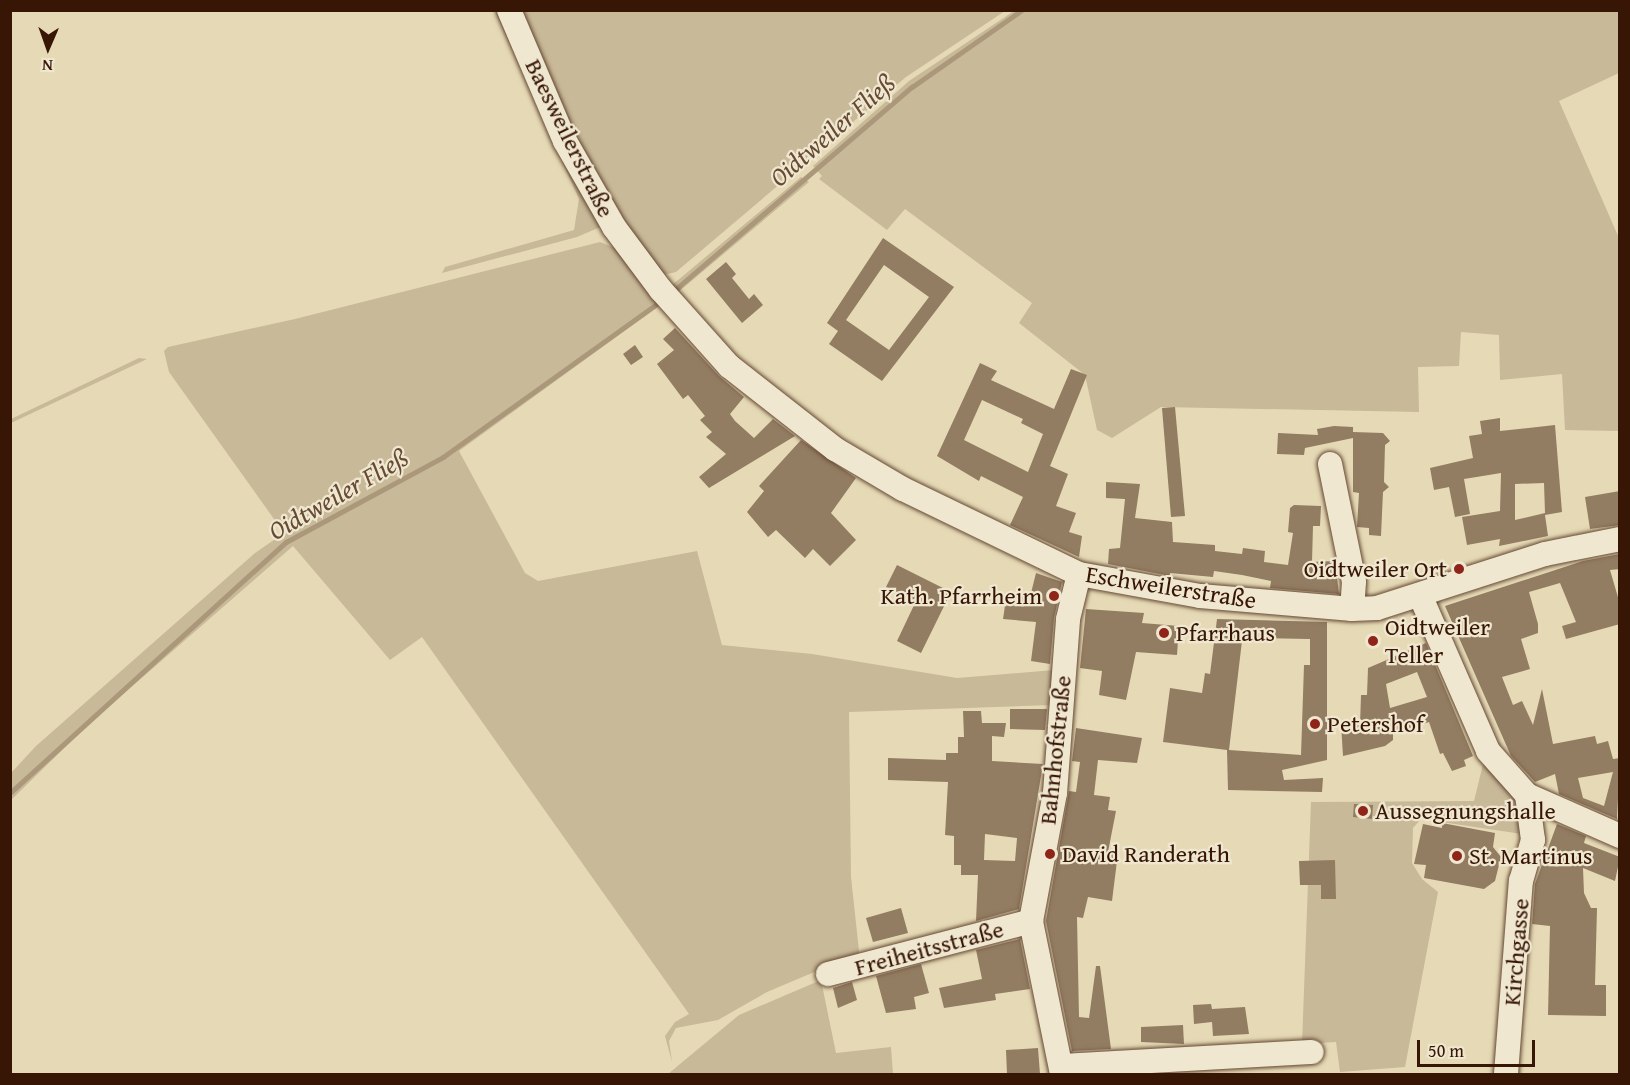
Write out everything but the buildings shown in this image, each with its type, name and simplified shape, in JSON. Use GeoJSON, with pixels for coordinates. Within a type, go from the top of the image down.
{"type":"FeatureCollection","features":[{"type":"Feature","properties":{"kind":"street","name":"Baesweilerstraße"},"geometry":{"type":"LineString","coordinates":[[509,10],[565,141],[614,227],[661,290]]}},
{"type":"Feature","properties":{"kind":"street","name":"Eschweilerstraße"},"geometry":{"type":"LineString","coordinates":[[661,290],[729,366],[835,449],[903,489],[1080,574],[1200,596],[1352,609],[1377,608],[1545,554],[1620,539]]}},
{"type":"Feature","properties":{"kind":"street"},"geometry":{"type":"LineString","coordinates":[[1330,464],[1354,582],[1352,609]]}},
{"type":"Feature","properties":{"kind":"street","name":"Bahnhofstraße"},"geometry":{"type":"LineString","coordinates":[[1080,574],[1068,619],[1055,793],[1031,921],[1061,1070],[1312,1052]]}},
{"type":"Feature","properties":{"kind":"street"},"geometry":{"type":"LineString","coordinates":[[1420,595],[1488,751],[1527,795],[1620,836]]}},
{"type":"Feature","properties":{"kind":"street","name":"Kirchgasse"},"geometry":{"type":"LineString","coordinates":[[1506,1074],[1521,881],[1533,840],[1527,795]]}},
{"type":"Feature","properties":{"kind":"street","name":"Freiheitsstraße"},"geometry":{"type":"LineString","coordinates":[[828,974],[1031,921]]}},
{"type":"Feature","properties":{"kind":"shaded area"},"geometry":{"type":"Polygon","coordinates":[[[495,11],[501,11],[605,225],[577,237],[442,273],[445,267],[574,230],[579,199],[495,11]]]}},
{"type":"Feature","properties":{"kind":"shaded area"},"geometry":{"type":"Polygon","coordinates":[[[517,11],[1005,11],[906,77],[676,272],[663,275],[606,197],[517,11]]]}},
{"type":"Feature","properties":{"kind":"shaded area"},"geometry":{"type":"Polygon","coordinates":[[[1014,11],[1619,11],[1619,73],[1559,101],[1619,238],[1619,431],[1565,430],[1562,374],[1500,380],[1499,335],[1461,332],[1459,366],[1418,367],[1419,412],[1161,407],[1112,438],[1097,430],[1085,375],[1019,323],[1032,303],[905,209],[887,230],[819,179],[822,176],[813,166],[909,81],[1014,11]]]}},
{"type":"Feature","properties":{"kind":"shaded area"},"geometry":{"type":"Polygon","coordinates":[[[801,177],[809,182],[676,294],[671,286],[801,177]]]}},
{"type":"Feature","properties":{"kind":"shaded area"},"geometry":{"type":"Polygon","coordinates":[[[600,242],[615,248],[659,306],[459,451],[525,573],[538,581],[697,551],[722,645],[812,654],[957,678],[1054,670],[1051,705],[849,712],[851,877],[860,960],[819,970],[767,992],[718,1020],[676,1028],[669,1041],[672,1062],[665,1036],[675,1022],[689,1014],[422,637],[390,660],[293,546],[89,724],[11,800],[11,773],[36,746],[255,553],[284,533],[169,372],[164,351],[168,347],[295,319],[600,242]]]}},
{"type":"Feature","properties":{"kind":"shaded area"},"geometry":{"type":"Polygon","coordinates":[[[139,358],[147,359],[11,423],[11,419],[139,358]]]}},
{"type":"Feature","properties":{"kind":"shaded area"},"geometry":{"type":"Polygon","coordinates":[[[1485,756],[1515,800],[1522,834],[1421,819],[1413,828],[1412,863],[1422,879],[1438,892],[1405,1067],[1340,1072],[1336,1042],[1302,1044],[1311,802],[1474,801],[1485,756]]]}},
{"type":"Feature","properties":{"kind":"shaded area"},"geometry":{"type":"Polygon","coordinates":[[[821,980],[836,1053],[891,1047],[893,1074],[668,1074],[739,1015],[821,980]]]}},
{"type":"Feature","properties":{"kind":"waterway","name":"Oidtweiler Fließ"},"geometry":{"type":"LineString","coordinates":[[676,289],[912,87],[1022,10]]}},
{"type":"Feature","properties":{"kind":"waterway","name":"Oidtweiler Fließ"},"geometry":{"type":"LineString","coordinates":[[10,793],[286,542],[443,457],[655,305]]}},
{"type":"Feature","properties":{"kind":"place","name":"Oidtweiler Ort"},"geometry":{"type":"Point","coordinates":[1459,569]}},
{"type":"Feature","properties":{"kind":"place","name":"Kath. Pfarrheim"},"geometry":{"type":"Point","coordinates":[1054,596]}},
{"type":"Feature","properties":{"kind":"place","name":"Pfarrhaus"},"geometry":{"type":"Point","coordinates":[1164,633]}},
{"type":"Feature","properties":{"kind":"place","name":"Oidtweiler Teller"},"geometry":{"type":"Point","coordinates":[1373,641]}},
{"type":"Feature","properties":{"kind":"place","name":"Petershof"},"geometry":{"type":"Point","coordinates":[1315,724]}},
{"type":"Feature","properties":{"kind":"place","name":"Aussegnungshalle"},"geometry":{"type":"Point","coordinates":[1363,811]}},
{"type":"Feature","properties":{"kind":"place","name":"David Randerath"},"geometry":{"type":"Point","coordinates":[1050,854]}},
{"type":"Feature","properties":{"kind":"place","name":"St. Martinus"},"geometry":{"type":"Point","coordinates":[1457,856]}}]}
